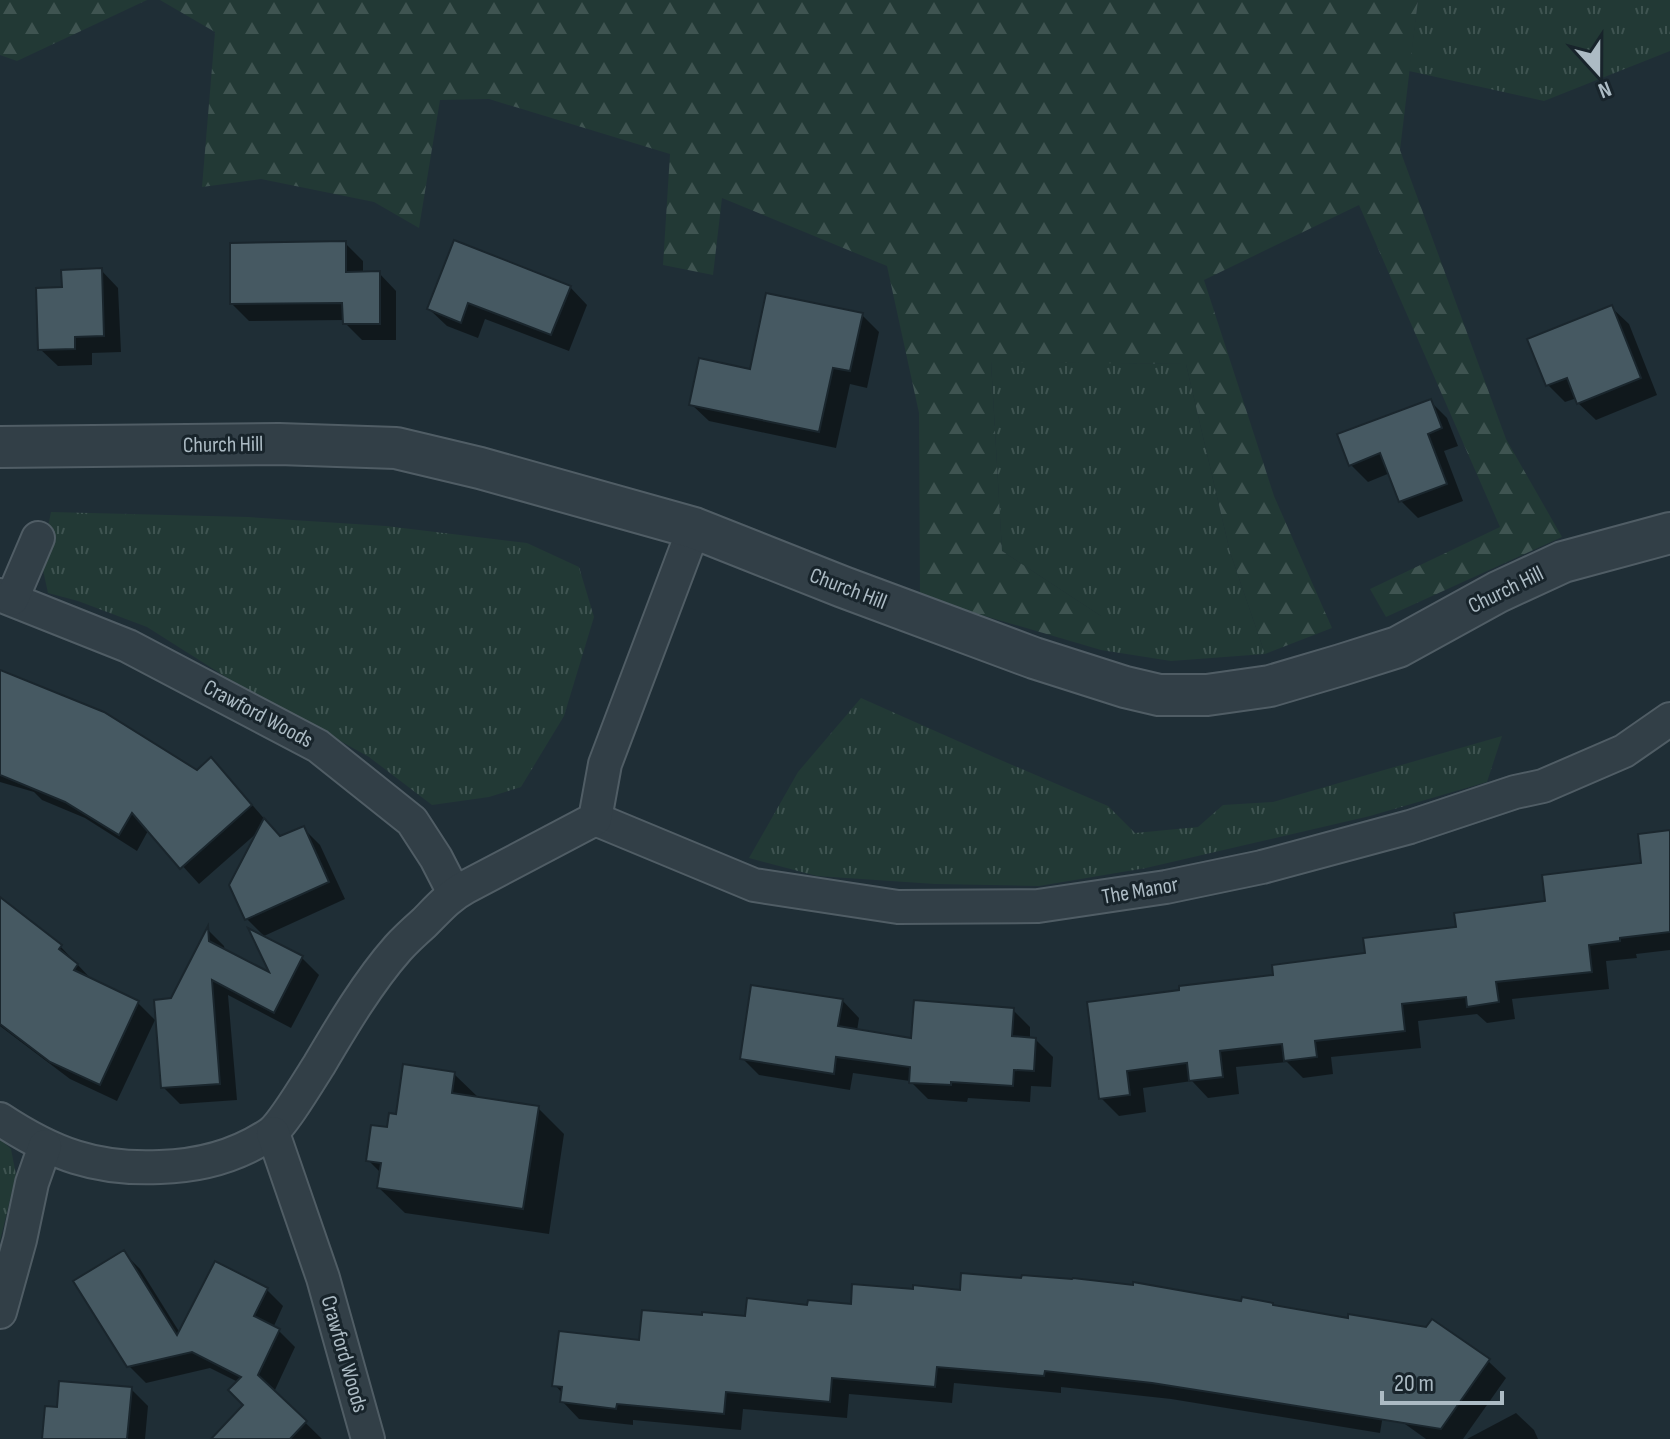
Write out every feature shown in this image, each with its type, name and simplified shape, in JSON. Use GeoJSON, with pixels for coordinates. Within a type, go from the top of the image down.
{"type":"FeatureCollection","features":[{"type":"Feature","properties":{"kind":"street","name":"Church Hill"},"geometry":{"type":"LineString","coordinates":[[0,447],[279,444],[396,448],[480,468],[694,528],[1034,658],[1159,695],[1207,695],[1270,686],[1356,661],[1398,647],[1498,592],[1563,562],[1670,533]]}},
{"type":"Feature","properties":{"kind":"street"},"geometry":{"type":"LineString","coordinates":[[0,1119],[45,1146],[75,1158],[145,1168],[186,1166],[224,1158],[273,1133],[351,1012],[397,949],[454,893],[595,819],[605,764],[694,528]]}},
{"type":"Feature","properties":{"kind":"street","name":"Crawford Woods"},"geometry":{"type":"LineString","coordinates":[[38,538],[6,597],[128,646],[318,746],[412,821],[454,893]]}},
{"type":"Feature","properties":{"kind":"street","name":"The Manor"},"geometry":{"type":"LineString","coordinates":[[595,819],[754,885],[898,907],[1038,906],[1166,887],[1262,867],[1410,827],[1515,792],[1543,786],[1624,751],[1670,719]]}},
{"type":"Feature","properties":{"kind":"street","name":"Crawford Woods"},"geometry":{"type":"LineString","coordinates":[[273,1133],[323,1278],[368,1439]]}},
{"type":"Feature","properties":{"kind":"street"},"geometry":{"type":"LineString","coordinates":[[0,1312],[32,1183],[45,1146]]}},
{"type":"Feature","properties":{"kind":"green space"},"geometry":{"type":"Polygon","coordinates":[[[0,0],[147,0],[17,61],[0,55],[0,0]]]}},
{"type":"Feature","properties":{"kind":"green space"},"geometry":{"type":"Polygon","coordinates":[[[160,0],[1418,0],[1400,150],[1506,439],[1562,537],[1386,617],[1370,589],[1500,527],[1359,205],[1204,280],[1274,496],[1332,628],[1265,654],[1230,552],[1186,364],[991,362],[1002,551],[1101,616],[1101,650],[920,597],[919,413],[887,266],[722,198],[713,275],[663,265],[670,154],[489,99],[440,100],[419,228],[374,202],[261,179],[202,187],[215,32],[160,0]]]}},
{"type":"Feature","properties":{"kind":"green space"},"geometry":{"type":"Polygon","coordinates":[[[1418,0],[1670,0],[1670,51],[1544,101],[1409,71],[1418,0]]]}},
{"type":"Feature","properties":{"kind":"green space"},"geometry":{"type":"Polygon","coordinates":[[[991,361],[1186,364],[1230,552],[1265,654],[1171,661],[1101,650],[1101,616],[1002,551],[991,361]]]}},
{"type":"Feature","properties":{"kind":"green space"},"geometry":{"type":"Polygon","coordinates":[[[51,512],[248,517],[386,526],[527,543],[579,567],[594,617],[564,716],[521,787],[489,797],[432,805],[369,757],[229,679],[147,627],[48,593],[41,561],[51,512]]]}},
{"type":"Feature","properties":{"kind":"green space"},"geometry":{"type":"Polygon","coordinates":[[[861,698],[1108,806],[1135,833],[1198,827],[1223,805],[1273,802],[1502,736],[1487,782],[1370,816],[1146,868],[1039,886],[935,884],[817,876],[749,858],[798,772],[861,698]]]}},
{"type":"Feature","properties":{"kind":"green space"},"geometry":{"type":"Polygon","coordinates":[[[0,1139],[11,1149],[16,1175],[0,1241],[0,1139]]]}},
{"type":"Feature","properties":{"kind":"building"},"geometry":{"type":"Polygon","coordinates":[[[454,240],[571,286],[551,335],[468,303],[461,323],[427,309],[454,240]]]}},
{"type":"Feature","properties":{"kind":"building"},"geometry":{"type":"Polygon","coordinates":[[[346,241],[346,272],[380,271],[380,324],[343,324],[342,303],[230,304],[230,243],[346,241]]]}},
{"type":"Feature","properties":{"kind":"building"},"geometry":{"type":"Polygon","coordinates":[[[102,268],[104,336],[75,337],[75,349],[38,350],[36,288],[62,287],[61,270],[102,268]]]}},
{"type":"Feature","properties":{"kind":"building"},"geometry":{"type":"Polygon","coordinates":[[[766,293],[863,313],[850,371],[833,368],[819,432],[689,405],[699,358],[750,369],[766,293]]]}},
{"type":"Feature","properties":{"kind":"building"},"geometry":{"type":"Polygon","coordinates":[[[1612,305],[1641,378],[1577,404],[1567,378],[1546,386],[1527,339],[1612,305]]]}},
{"type":"Feature","properties":{"kind":"building"},"geometry":{"type":"Polygon","coordinates":[[[1431,399],[1442,428],[1428,434],[1447,484],[1399,502],[1380,453],[1349,466],[1337,434],[1431,399]]]}},
{"type":"Feature","properties":{"kind":"building"},"geometry":{"type":"Polygon","coordinates":[[[0,670],[104,712],[197,770],[211,757],[252,805],[180,869],[132,813],[119,835],[65,802],[0,775],[0,670]]]}},
{"type":"Feature","properties":{"kind":"building"},"geometry":{"type":"Polygon","coordinates":[[[264,818],[280,836],[304,826],[329,882],[245,920],[229,885],[264,818]]]}},
{"type":"Feature","properties":{"kind":"building"},"geometry":{"type":"Polygon","coordinates":[[[1670,830],[1670,932],[1589,945],[1592,972],[1496,982],[1499,1002],[1467,1007],[1466,997],[1402,1004],[1405,1031],[1315,1041],[1317,1057],[1284,1061],[1282,1044],[1220,1051],[1223,1077],[1189,1081],[1187,1063],[1127,1071],[1130,1095],[1099,1099],[1087,1002],[1179,990],[1179,986],[1273,975],[1272,965],[1365,953],[1363,938],[1456,927],[1454,913],[1545,901],[1542,875],[1641,863],[1638,834],[1670,830]]]}},
{"type":"Feature","properties":{"kind":"building"},"geometry":{"type":"Polygon","coordinates":[[[0,897],[62,945],[59,949],[78,964],[74,970],[139,1001],[100,1085],[50,1062],[0,1024],[0,897]]]}},
{"type":"Feature","properties":{"kind":"building"},"geometry":{"type":"Polygon","coordinates":[[[208,926],[209,941],[269,972],[248,928],[303,956],[274,1013],[212,980],[220,1084],[161,1088],[154,1000],[171,998],[208,926]]]}},
{"type":"Feature","properties":{"kind":"building"},"geometry":{"type":"Polygon","coordinates":[[[751,985],[843,999],[838,1026],[911,1038],[914,1000],[1014,1008],[1012,1036],[1036,1038],[1034,1071],[1014,1070],[1013,1086],[951,1082],[951,1085],[909,1083],[910,1067],[836,1057],[834,1074],[740,1059],[751,985]]]}},
{"type":"Feature","properties":{"kind":"building"},"geometry":{"type":"Polygon","coordinates":[[[403,1064],[455,1072],[452,1093],[539,1106],[523,1209],[377,1188],[381,1163],[366,1161],[371,1125],[387,1127],[389,1113],[396,1114],[403,1064]]]}},
{"type":"Feature","properties":{"kind":"building"},"geometry":{"type":"Polygon","coordinates":[[[124,1250],[177,1335],[215,1261],[268,1288],[254,1316],[280,1329],[258,1375],[307,1421],[290,1439],[211,1439],[243,1405],[228,1390],[241,1377],[192,1352],[127,1367],[73,1281],[124,1250]]]}},
{"type":"Feature","properties":{"kind":"building"},"geometry":{"type":"Polygon","coordinates":[[[961,1273],[1073,1278],[1133,1285],[1133,1282],[1241,1301],[1242,1297],[1348,1318],[1348,1314],[1426,1327],[1432,1319],[1490,1359],[1441,1429],[1152,1383],[1045,1371],[1044,1376],[937,1367],[935,1387],[832,1378],[830,1402],[726,1392],[724,1414],[617,1404],[616,1409],[560,1402],[562,1387],[552,1386],[559,1331],[639,1340],[642,1310],[745,1316],[747,1298],[807,1305],[808,1300],[851,1304],[852,1284],[960,1290],[961,1273]]]}},
{"type":"Feature","properties":{"kind":"building"},"geometry":{"type":"Polygon","coordinates":[[[59,1381],[132,1387],[127,1439],[42,1439],[45,1406],[57,1407],[59,1381]]]}}]}
